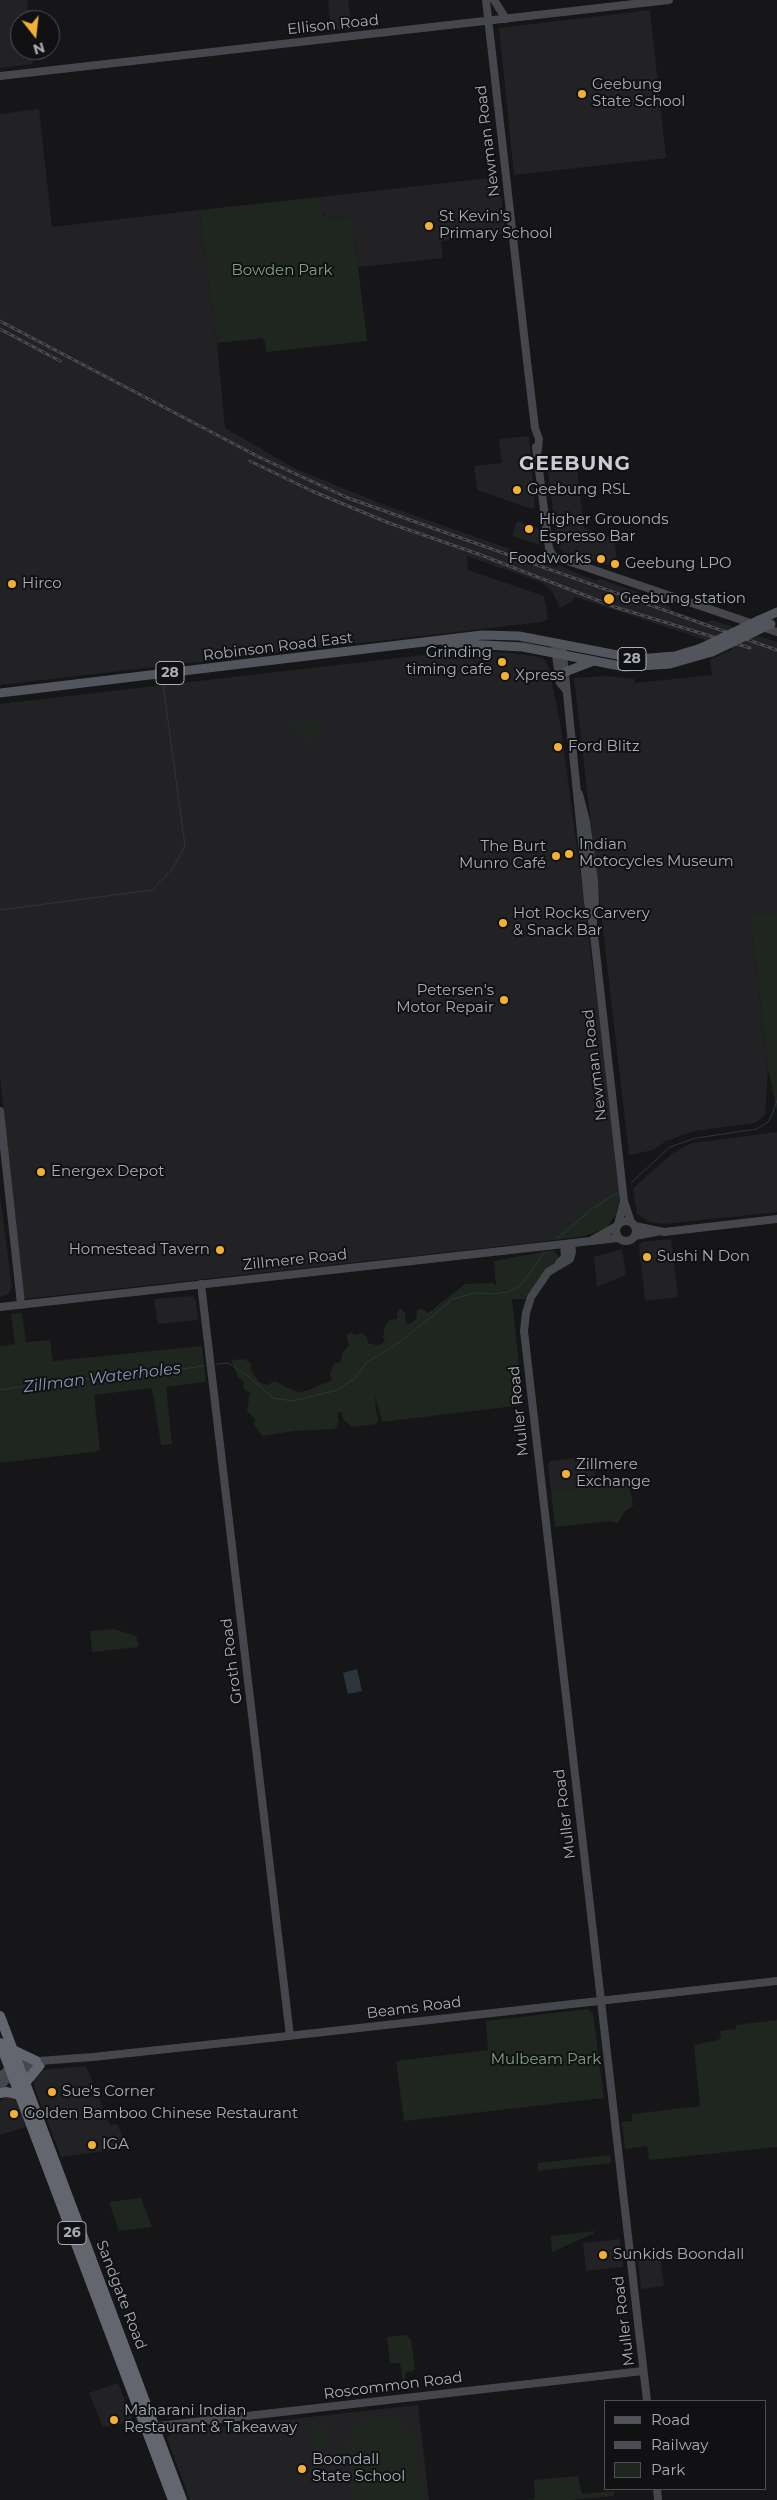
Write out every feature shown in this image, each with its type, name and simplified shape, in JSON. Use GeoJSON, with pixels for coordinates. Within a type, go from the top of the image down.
{"type":"FeatureCollection","features":[{"type":"Feature","properties":{"kind":"highway","name":"Sandgate Road"},"geometry":{"type":"LineString","coordinates":[[0,2016],[4,2050],[25,2083],[150,2427],[173,2500]]}},
{"type":"Feature","properties":{"kind":"highway"},"geometry":{"type":"LineString","coordinates":[[4,2050],[37,2064],[25,2083]]}},
{"type":"Feature","properties":{"kind":"highway","name":"Sandgate Road"},"geometry":{"type":"LineString","coordinates":[[15,2069],[20,2095],[150,2427],[182,2500]]}},
{"type":"Feature","properties":{"kind":"highway"},"geometry":{"type":"LineString","coordinates":[[0,2093],[20,2095]]}},
{"type":"Feature","properties":{"kind":"main road","name":"Robinson Road East"},"geometry":{"type":"LineString","coordinates":[[441,642],[453,638],[500,634],[558,643],[613,656],[646,659],[675,656],[701,648],[777,612]]}},
{"type":"Feature","properties":{"kind":"main road","name":"Robinson Road East"},"geometry":{"type":"LineString","coordinates":[[0,693],[441,642],[510,645],[592,662],[625,667],[649,667],[682,662],[712,652],[774,623]]}},
{"type":"Feature","properties":{"kind":"main road"},"geometry":{"type":"LineString","coordinates":[[565,672],[592,662]]}},
{"type":"Feature","properties":{"kind":"street","name":"Newman Road"},"geometry":{"type":"LineString","coordinates":[[486,0],[535,428],[534,440],[538,450],[549,548],[558,559],[777,632]]}},
{"type":"Feature","properties":{"kind":"street"},"geometry":{"type":"LineString","coordinates":[[494,0],[506,19]]}},
{"type":"Feature","properties":{"kind":"street","name":"Ellison Road"},"geometry":{"type":"LineString","coordinates":[[0,76],[669,0]]}},
{"type":"Feature","properties":{"kind":"street","name":"Newman Road"},"geometry":{"type":"LineString","coordinates":[[558,643],[560,683],[566,690]]}},
{"type":"Feature","properties":{"kind":"street","name":"Newman Road"},"geometry":{"type":"LineString","coordinates":[[559,654],[565,672],[577,790],[586,821],[594,881],[593,926],[624,1201],[633,1224]]}},
{"type":"Feature","properties":{"kind":"street"},"geometry":{"type":"LineString","coordinates":[[0,1111],[21,1304]]}},
{"type":"Feature","properties":{"kind":"street","name":"Newman Road"},"geometry":{"type":"LineString","coordinates":[[618,1225],[624,1201]]}},
{"type":"Feature","properties":{"kind":"street"},"geometry":{"type":"LineString","coordinates":[[656,1232],[624,1221],[618,1225],[616,1232],[618,1238],[627,1241],[634,1236],[656,1232],[777,1219]]}},
{"type":"Feature","properties":{"kind":"street"},"geometry":{"type":"LineString","coordinates":[[633,1224],[634,1236]]}},
{"type":"Feature","properties":{"kind":"street","name":"Zillmere Road"},"geometry":{"type":"LineString","coordinates":[[592,1240],[618,1225]]}},
{"type":"Feature","properties":{"kind":"street","name":"Zillmere Road"},"geometry":{"type":"LineString","coordinates":[[0,1307],[618,1238]]}},
{"type":"Feature","properties":{"kind":"street","name":"Muller Road"},"geometry":{"type":"LineString","coordinates":[[568,1243],[572,1252],[570,1259],[555,1266],[545,1275],[531,1297],[526,1313],[524,1331],[647,2400]]}},
{"type":"Feature","properties":{"kind":"street","name":"Groth Road"},"geometry":{"type":"LineString","coordinates":[[201,1284],[290,2036]]}},
{"type":"Feature","properties":{"kind":"street","name":"Beams Road"},"geometry":{"type":"LineString","coordinates":[[15,2069],[55,2061],[777,1981]]}},
{"type":"Feature","properties":{"kind":"street"},"geometry":{"type":"LineString","coordinates":[[0,2076],[15,2069]]}},
{"type":"Feature","properties":{"kind":"street"},"geometry":{"type":"LineString","coordinates":[[0,2087],[15,2069]]}},
{"type":"Feature","properties":{"kind":"street","name":"Roscommon Road"},"geometry":{"type":"LineString","coordinates":[[150,2427],[643,2372]]}},
{"type":"Feature","properties":{"kind":"shaded area"},"geometry":{"type":"Polygon","coordinates":[[[0,0],[27,0],[28,10],[10,10],[10,60],[33,60],[33,64],[0,68],[0,0]]]}},
{"type":"Feature","properties":{"kind":"shaded area"},"geometry":{"type":"Polygon","coordinates":[[[328,0],[348,0],[352,28],[331,31],[328,0]]]}},
{"type":"Feature","properties":{"kind":"shaded area","name":"Geebung State School"},"geometry":{"type":"Polygon","coordinates":[[[650,10],[666,158],[514,175],[499,28],[650,10]]]}},
{"type":"Feature","properties":{"kind":"shaded area"},"geometry":{"type":"Polygon","coordinates":[[[39,109],[52,227],[199,210],[217,343],[225,428],[296,469],[382,504],[541,560],[556,568],[558,565],[596,581],[600,579],[640,593],[645,598],[671,607],[671,610],[705,622],[712,620],[777,642],[777,912],[750,915],[768,1070],[765,1115],[755,1123],[694,1131],[666,1141],[653,1150],[629,1155],[574,678],[605,676],[634,679],[635,683],[712,675],[710,660],[733,649],[575,597],[573,601],[560,608],[553,593],[543,583],[467,556],[468,570],[544,596],[548,619],[542,622],[0,685],[0,114],[39,109]]]}},
{"type":"Feature","properties":{"kind":"shaded area","name":"St Kevin's Primary School"},"geometry":{"type":"Polygon","coordinates":[[[499,177],[505,234],[441,241],[443,258],[358,267],[352,218],[333,220],[322,213],[320,197],[499,177]]]}},
{"type":"Feature","properties":{"kind":"shaded area"},"geometry":{"type":"Polygon","coordinates":[[[529,436],[535,507],[532,509],[477,490],[474,466],[502,463],[499,439],[529,436]]]}},
{"type":"Feature","properties":{"kind":"shaded area"},"geometry":{"type":"Polygon","coordinates":[[[576,460],[584,528],[614,538],[618,568],[563,552],[557,544],[547,463],[576,460]]]}},
{"type":"Feature","properties":{"kind":"shaded area"},"geometry":{"type":"Polygon","coordinates":[[[517,521],[539,529],[540,545],[512,536],[517,521]]]}},
{"type":"Feature","properties":{"kind":"shaded area"},"geometry":{"type":"Polygon","coordinates":[[[467,650],[540,657],[545,660],[549,668],[561,728],[622,1188],[590,1207],[547,1241],[24,1299],[0,1077],[0,704],[467,650]]]}},
{"type":"Feature","properties":{"kind":"shaded area"},"geometry":{"type":"Polygon","coordinates":[[[777,1132],[777,1212],[664,1224],[649,1222],[637,1214],[633,1188],[673,1153],[692,1143],[777,1132]]]}},
{"type":"Feature","properties":{"kind":"shaded area"},"geometry":{"type":"Polygon","coordinates":[[[0,1195],[12,1288],[8,1294],[0,1297],[0,1195]]]}},
{"type":"Feature","properties":{"kind":"shaded area"},"geometry":{"type":"Polygon","coordinates":[[[671,1239],[678,1297],[645,1301],[639,1246],[642,1242],[671,1239]]]}},
{"type":"Feature","properties":{"kind":"shaded area"},"geometry":{"type":"Polygon","coordinates":[[[622,1249],[626,1275],[597,1287],[594,1257],[622,1249]]]}},
{"type":"Feature","properties":{"kind":"shaded area"},"geometry":{"type":"Polygon","coordinates":[[[193,1296],[196,1301],[198,1320],[158,1324],[154,1299],[193,1296]]]}},
{"type":"Feature","properties":{"kind":"shaded area"},"geometry":{"type":"Polygon","coordinates":[[[593,1456],[596,1486],[551,1491],[548,1465],[550,1461],[593,1456]]]}},
{"type":"Feature","properties":{"kind":"shaded area"},"geometry":{"type":"Polygon","coordinates":[[[357,1669],[362,1691],[348,1694],[343,1673],[357,1669]]]}},
{"type":"Feature","properties":{"kind":"shaded area","name":"Sue's Corner"},"geometry":{"type":"Polygon","coordinates":[[[86,2066],[110,2125],[117,2124],[128,2148],[61,2157],[34,2086],[34,2078],[40,2070],[86,2066]]]}},
{"type":"Feature","properties":{"kind":"shaded area"},"geometry":{"type":"Polygon","coordinates":[[[9,2096],[17,2099],[26,2127],[0,2135],[0,2101],[9,2096]]]}},
{"type":"Feature","properties":{"kind":"shaded area","name":"Sunkids Boondall"},"geometry":{"type":"Polygon","coordinates":[[[620,2239],[623,2267],[586,2271],[583,2243],[620,2239]]]}},
{"type":"Feature","properties":{"kind":"shaded area"},"geometry":{"type":"Polygon","coordinates":[[[660,2257],[664,2286],[641,2289],[638,2259],[660,2257]]]}},
{"type":"Feature","properties":{"kind":"shaded area"},"geometry":{"type":"Polygon","coordinates":[[[118,2383],[133,2422],[103,2427],[89,2393],[118,2383]]]}},
{"type":"Feature","properties":{"kind":"shaded area","name":"Boondall State School"},"geometry":{"type":"Polygon","coordinates":[[[418,2405],[429,2500],[190,2500],[167,2438],[173,2432],[418,2405]]]}},
{"type":"Feature","properties":{"kind":"green space","name":"Bowden Park"},"geometry":{"type":"Polygon","coordinates":[[[320,197],[322,214],[333,220],[352,218],[367,341],[266,352],[265,342],[262,338],[217,343],[199,210],[320,197]]]}},
{"type":"Feature","properties":{"kind":"green space"},"geometry":{"type":"Polygon","coordinates":[[[319,720],[316,737],[310,741],[290,728],[290,723],[319,720]]]}},
{"type":"Feature","properties":{"kind":"green space"},"geometry":{"type":"Polygon","coordinates":[[[777,912],[777,1111],[768,1069],[750,915],[777,912]]]}},
{"type":"Feature","properties":{"kind":"green space"},"geometry":{"type":"Polygon","coordinates":[[[619,1189],[616,1214],[607,1228],[584,1236],[547,1241],[590,1207],[619,1189]]]}},
{"type":"Feature","properties":{"kind":"green space"},"geometry":{"type":"Polygon","coordinates":[[[553,1250],[560,1258],[541,1275],[525,1299],[512,1299],[523,1405],[382,1422],[375,1395],[376,1412],[379,1420],[376,1424],[352,1427],[343,1419],[340,1412],[337,1413],[339,1422],[335,1429],[294,1431],[262,1436],[254,1424],[255,1419],[247,1411],[250,1392],[243,1389],[244,1382],[238,1377],[231,1360],[245,1359],[251,1364],[251,1371],[260,1383],[268,1385],[274,1381],[297,1392],[306,1391],[332,1380],[330,1374],[334,1363],[340,1363],[343,1352],[349,1345],[346,1335],[352,1332],[354,1335],[361,1333],[367,1337],[368,1343],[382,1344],[385,1340],[383,1337],[385,1325],[390,1320],[397,1319],[397,1312],[401,1309],[405,1313],[406,1323],[410,1324],[416,1319],[417,1310],[423,1309],[427,1313],[431,1311],[465,1284],[493,1283],[496,1286],[494,1261],[553,1250]]]}},
{"type":"Feature","properties":{"kind":"green space"},"geometry":{"type":"Polygon","coordinates":[[[22,1313],[26,1342],[50,1340],[53,1361],[202,1346],[206,1382],[166,1387],[172,1444],[161,1445],[152,1388],[94,1395],[100,1451],[0,1463],[0,1346],[15,1344],[11,1314],[22,1313]]]}},
{"type":"Feature","properties":{"kind":"green space"},"geometry":{"type":"Polygon","coordinates":[[[629,1482],[633,1506],[625,1511],[618,1523],[609,1521],[555,1527],[551,1491],[629,1482]]]}},
{"type":"Feature","properties":{"kind":"green space"},"geometry":{"type":"Polygon","coordinates":[[[114,1629],[136,1636],[139,1647],[92,1652],[90,1631],[114,1629]]]}},
{"type":"Feature","properties":{"kind":"green space","name":"Mulbeam Park"},"geometry":{"type":"Polygon","coordinates":[[[588,2009],[593,2014],[604,2098],[404,2121],[396,2061],[488,2050],[486,2021],[588,2009]]]}},
{"type":"Feature","properties":{"kind":"green space"},"geometry":{"type":"Polygon","coordinates":[[[777,2020],[777,2147],[649,2160],[647,2146],[625,2149],[622,2122],[632,2121],[632,2114],[700,2106],[694,2045],[718,2040],[721,2037],[720,2031],[736,2029],[736,2025],[777,2020]]]}},
{"type":"Feature","properties":{"kind":"green space"},"geometry":{"type":"Polygon","coordinates":[[[610,2155],[611,2163],[538,2171],[538,2163],[610,2155]]]}},
{"type":"Feature","properties":{"kind":"green space"},"geometry":{"type":"Polygon","coordinates":[[[141,2198],[152,2227],[119,2231],[109,2202],[141,2198]]]}},
{"type":"Feature","properties":{"kind":"green space"},"geometry":{"type":"Polygon","coordinates":[[[595,2231],[594,2233],[552,2252],[551,2236],[595,2231]]]}},
{"type":"Feature","properties":{"kind":"green space"},"geometry":{"type":"Polygon","coordinates":[[[406,2335],[411,2340],[415,2370],[405,2373],[407,2391],[404,2391],[400,2363],[390,2363],[387,2337],[406,2335]]]}},
{"type":"Feature","properties":{"kind":"green space"},"geometry":{"type":"Polygon","coordinates":[[[384,2415],[397,2420],[408,2429],[416,2444],[422,2500],[353,2500],[347,2447],[350,2436],[357,2426],[371,2417],[384,2415]]]}},
{"type":"Feature","properties":{"kind":"green space"},"geometry":{"type":"Polygon","coordinates":[[[324,2423],[327,2443],[313,2445],[310,2425],[324,2423]]]}},
{"type":"Feature","properties":{"kind":"green space"},"geometry":{"type":"Polygon","coordinates":[[[578,2476],[582,2494],[614,2491],[614,2496],[571,2500],[526,2500],[535,2499],[534,2480],[578,2476]]]}},
{"type":"Feature","properties":{"kind":"waterway"},"geometry":{"type":"LineString","coordinates":[[0,910],[152,890],[173,868],[185,846],[163,684]]}},
{"type":"Feature","properties":{"kind":"waterway","name":"Zillman Waterholes"},"geometry":{"type":"LineString","coordinates":[[631,1183],[670,1147],[696,1138],[757,1129],[768,1122],[777,1100]]}},
{"type":"Feature","properties":{"kind":"waterway","name":"Zillman Waterholes"},"geometry":{"type":"LineString","coordinates":[[557,1239],[593,1208],[617,1193]]}},
{"type":"Feature","properties":{"kind":"waterway","name":"Zillman Waterholes"},"geometry":{"type":"LineString","coordinates":[[217,1364],[228,1363],[248,1376],[273,1398],[293,1401],[338,1390],[354,1379],[366,1363],[400,1342],[453,1299],[474,1293],[508,1292],[520,1286],[545,1252]]}},
{"type":"Feature","properties":{"kind":"waterway","name":"Zillman Waterholes"},"geometry":{"type":"LineString","coordinates":[[0,1390],[51,1382],[204,1366]]}},
{"type":"Feature","properties":{"kind":"railway"},"geometry":{"type":"LineString","coordinates":[[0,321],[259,457],[348,498],[777,650]]}},
{"type":"Feature","properties":{"kind":"railway"},"geometry":{"type":"LineString","coordinates":[[0,329],[60,361]]}},
{"type":"Feature","properties":{"kind":"railway"},"geometry":{"type":"LineString","coordinates":[[250,461],[312,491],[389,523],[481,555],[615,607],[750,648]]}},
{"type":"Feature","properties":{"kind":"place","name":"Geebung State School"},"geometry":{"type":"Point","coordinates":[582,94]}},
{"type":"Feature","properties":{"kind":"place","name":"St Kevin's Primary School"},"geometry":{"type":"Point","coordinates":[429,226]}},
{"type":"Feature","properties":{"kind":"place","name":"Geebung RSL"},"geometry":{"type":"Point","coordinates":[517,490]}},
{"type":"Feature","properties":{"kind":"place","name":"Higher Grouonds Espresso Bar"},"geometry":{"type":"Point","coordinates":[529,529]}},
{"type":"Feature","properties":{"kind":"place","name":"Foodworks"},"geometry":{"type":"Point","coordinates":[601,559]}},
{"type":"Feature","properties":{"kind":"place","name":"Geebung LPO"},"geometry":{"type":"Point","coordinates":[615,564]}},
{"type":"Feature","properties":{"kind":"place","name":"Hirco"},"geometry":{"type":"Point","coordinates":[12,584]}},
{"type":"Feature","properties":{"kind":"place","name":"Geebung station"},"geometry":{"type":"Point","coordinates":[609,599]}},
{"type":"Feature","properties":{"kind":"place","name":"Grinding timing cafe"},"geometry":{"type":"Point","coordinates":[502,662]}},
{"type":"Feature","properties":{"kind":"place","name":"Xpress"},"geometry":{"type":"Point","coordinates":[505,676]}},
{"type":"Feature","properties":{"kind":"place","name":"Ford Blitz"},"geometry":{"type":"Point","coordinates":[558,747]}},
{"type":"Feature","properties":{"kind":"place","name":"Indian Motocycles Museum"},"geometry":{"type":"Point","coordinates":[569,854]}},
{"type":"Feature","properties":{"kind":"place","name":"The Burt Munro Café"},"geometry":{"type":"Point","coordinates":[556,856]}},
{"type":"Feature","properties":{"kind":"place","name":"Hot Rocks Carvery & Snack Bar"},"geometry":{"type":"Point","coordinates":[503,923]}},
{"type":"Feature","properties":{"kind":"place","name":"Petersen's Motor Repair"},"geometry":{"type":"Point","coordinates":[504,1000]}},
{"type":"Feature","properties":{"kind":"place","name":"Energex Depot"},"geometry":{"type":"Point","coordinates":[41,1172]}},
{"type":"Feature","properties":{"kind":"place","name":"Homestead Tavern"},"geometry":{"type":"Point","coordinates":[220,1250]}},
{"type":"Feature","properties":{"kind":"place","name":"Sushi N Don"},"geometry":{"type":"Point","coordinates":[647,1257]}},
{"type":"Feature","properties":{"kind":"place","name":"Zillmere Exchange"},"geometry":{"type":"Point","coordinates":[566,1474]}},
{"type":"Feature","properties":{"kind":"place","name":"Sue's Corner"},"geometry":{"type":"Point","coordinates":[52,2092]}},
{"type":"Feature","properties":{"kind":"place","name":"Golden Bamboo Chinese Restaurant"},"geometry":{"type":"Point","coordinates":[14,2114]}},
{"type":"Feature","properties":{"kind":"place","name":"IGA"},"geometry":{"type":"Point","coordinates":[92,2145]}},
{"type":"Feature","properties":{"kind":"place","name":"Sunkids Boondall"},"geometry":{"type":"Point","coordinates":[603,2255]}},
{"type":"Feature","properties":{"kind":"place","name":"Maharani Indian Restaurant & Takeaway"},"geometry":{"type":"Point","coordinates":[114,2420]}},
{"type":"Feature","properties":{"kind":"place","name":"Boondall State School"},"geometry":{"type":"Point","coordinates":[302,2469]}},
{"type":"Feature","properties":{"kind":"district","name":"GEEBUNG"},"geometry":{"type":"Point","coordinates":[575,464]}}]}
